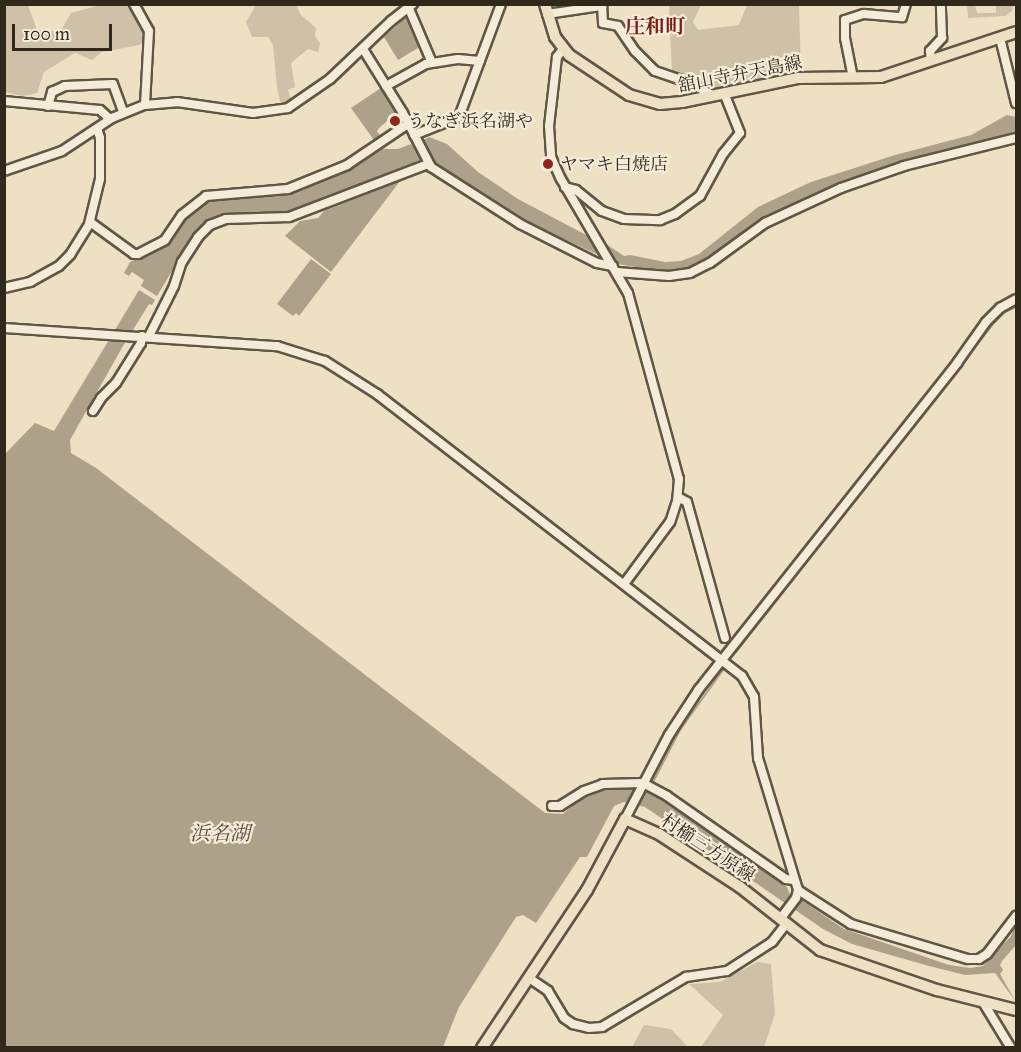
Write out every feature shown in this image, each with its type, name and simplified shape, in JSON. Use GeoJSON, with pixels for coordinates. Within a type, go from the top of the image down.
{"type":"FeatureCollection","features":[{"type":"Feature","properties":{"kind":"main road","name":"舘山寺弁天島線"},"geometry":{"type":"LineString","coordinates":[[545,7],[555,37],[563,49],[616,86],[644,101],[671,104],[798,78],[881,77],[1000,38],[1016,29]]}},
{"type":"Feature","properties":{"kind":"main road","name":"村櫛三方原線"},"geometry":{"type":"LineString","coordinates":[[625,819],[674,844],[747,892],[783,919],[810,944],[830,955],[938,990],[1016,1010]]}},
{"type":"Feature","properties":{"kind":"main road"},"geometry":{"type":"LineString","coordinates":[[482,1047],[591,883],[625,819]]}},
{"type":"Feature","properties":{"kind":"street"},"geometry":{"type":"LineString","coordinates":[[134,4],[149,31],[145,105]]}},
{"type":"Feature","properties":{"kind":"street"},"geometry":{"type":"LineString","coordinates":[[415,137],[459,117],[501,4]]}},
{"type":"Feature","properties":{"kind":"street"},"geometry":{"type":"LineString","coordinates":[[853,78],[845,38],[845,20],[864,14],[902,17],[906,4]]}},
{"type":"Feature","properties":{"kind":"street"},"geometry":{"type":"LineString","coordinates":[[931,61],[930,51],[942,38],[941,4]]}},
{"type":"Feature","properties":{"kind":"street"},"geometry":{"type":"LineString","coordinates":[[545,7],[571,8],[602,5],[603,23],[618,26],[635,51],[655,71],[719,94],[740,133],[723,154],[700,196],[660,220],[624,219],[602,211],[572,188],[565,187]]}},
{"type":"Feature","properties":{"kind":"street"},"geometry":{"type":"LineString","coordinates":[[4,171],[62,151],[110,119],[145,105],[177,102],[244,112],[282,110],[316,90],[410,6],[432,63]]}},
{"type":"Feature","properties":{"kind":"street"},"geometry":{"type":"LineString","coordinates":[[1000,38],[1017,102]]}},
{"type":"Feature","properties":{"kind":"street"},"geometry":{"type":"LineString","coordinates":[[363,49],[408,124],[428,163],[520,224],[597,263],[669,276],[690,273],[704,267],[770,220],[841,188],[904,166],[1017,138]]}},
{"type":"Feature","properties":{"kind":"street"},"geometry":{"type":"LineString","coordinates":[[563,49],[557,57],[548,134],[551,157],[565,187],[631,300],[679,479],[678,497],[670,522],[624,584]]}},
{"type":"Feature","properties":{"kind":"street"},"geometry":{"type":"LineString","coordinates":[[386,86],[421,66],[459,59],[480,60]]}},
{"type":"Feature","properties":{"kind":"street"},"geometry":{"type":"LineString","coordinates":[[48,106],[52,93],[65,86],[113,84],[123,112]]}},
{"type":"Feature","properties":{"kind":"street"},"geometry":{"type":"LineString","coordinates":[[4,101],[100,110],[110,119]]}},
{"type":"Feature","properties":{"kind":"street"},"geometry":{"type":"LineString","coordinates":[[90,222],[134,254],[138,254],[165,240],[179,218],[206,196],[288,189],[347,165],[408,124]]}},
{"type":"Feature","properties":{"kind":"street"},"geometry":{"type":"LineString","coordinates":[[4,288],[30,282],[59,266],[70,255],[90,222],[100,179],[100,138],[97,128]]}},
{"type":"Feature","properties":{"kind":"street"},"geometry":{"type":"LineString","coordinates":[[93,411],[101,398],[116,384],[179,275],[182,262],[195,240],[210,225],[226,219],[289,217],[428,163]]}},
{"type":"Feature","properties":{"kind":"street"},"geometry":{"type":"LineString","coordinates":[[625,819],[678,719],[722,659],[957,363],[986,322],[1000,308],[1017,299]]}},
{"type":"Feature","properties":{"kind":"street"},"geometry":{"type":"LineString","coordinates":[[4,328],[267,344],[306,354],[334,366],[376,394],[742,676],[754,697],[758,758],[795,880],[797,894],[772,942],[727,971],[686,977],[602,1027],[589,1028],[573,1024],[564,1018],[548,991],[530,978]]}},
{"type":"Feature","properties":{"kind":"street"},"geometry":{"type":"LineString","coordinates":[[678,497],[687,502],[725,638]]}},
{"type":"Feature","properties":{"kind":"street"},"geometry":{"type":"LineString","coordinates":[[552,806],[564,804],[584,791],[603,784],[642,785],[667,796],[786,879],[795,880]]}},
{"type":"Feature","properties":{"kind":"street"},"geometry":{"type":"LineString","coordinates":[[797,894],[851,924],[969,959],[979,959],[987,954],[1017,916]]}},
{"type":"Feature","properties":{"kind":"street"},"geometry":{"type":"LineString","coordinates":[[983,1002],[1011,1047]]}},
{"type":"Feature","properties":{"kind":"shaded area"},"geometry":{"type":"Polygon","coordinates":[[[5,5],[28,5],[37,30],[60,32],[71,13],[100,5],[131,5],[138,8],[147,37],[140,45],[102,52],[92,60],[75,53],[44,72],[37,93],[22,96],[5,92],[5,5]]]}},
{"type":"Feature","properties":{"kind":"shaded area"},"geometry":{"type":"Polygon","coordinates":[[[256,5],[296,5],[301,15],[316,28],[315,36],[320,43],[318,52],[308,49],[291,63],[295,87],[288,90],[292,103],[282,108],[277,88],[273,45],[268,37],[252,37],[246,22],[256,5]]]}},
{"type":"Feature","properties":{"kind":"shaded area"},"geometry":{"type":"Polygon","coordinates":[[[669,5],[701,5],[693,22],[698,30],[739,25],[747,5],[799,5],[801,73],[714,91],[672,73],[669,5]]]}},
{"type":"Feature","properties":{"kind":"shaded area"},"geometry":{"type":"Polygon","coordinates":[[[967,5],[975,5],[977,13],[996,13],[996,5],[1013,5],[1012,11],[1005,16],[968,18],[967,5]]]}},
{"type":"Feature","properties":{"kind":"shaded area"},"geometry":{"type":"Polygon","coordinates":[[[757,962],[771,964],[775,1014],[764,1047],[701,1047],[723,1015],[689,984],[720,982],[757,962]]]}},
{"type":"Feature","properties":{"kind":"shaded area"},"geometry":{"type":"Polygon","coordinates":[[[644,1025],[671,1029],[688,1047],[632,1047],[644,1025]]]}},
{"type":"Feature","properties":{"kind":"water"},"geometry":{"type":"Polygon","coordinates":[[[406,17],[423,45],[398,60],[384,37],[406,17]]]}},
{"type":"Feature","properties":{"kind":"water"},"geometry":{"type":"Polygon","coordinates":[[[381,88],[397,113],[377,131],[382,138],[376,143],[351,108],[381,88]]]}},
{"type":"Feature","properties":{"kind":"water"},"geometry":{"type":"Polygon","coordinates":[[[1007,115],[1016,117],[1015,135],[880,171],[831,188],[764,219],[691,270],[669,273],[618,264],[534,225],[431,160],[420,160],[288,212],[233,215],[205,223],[196,231],[157,296],[141,286],[144,280],[132,272],[129,276],[124,273],[130,262],[167,242],[190,211],[203,204],[233,196],[286,194],[343,172],[382,149],[398,149],[411,144],[413,146],[429,137],[447,144],[478,172],[518,199],[588,236],[592,243],[606,244],[624,256],[630,255],[665,262],[681,261],[699,254],[758,207],[811,182],[895,155],[971,135],[1007,115]]]}},
{"type":"Feature","properties":{"kind":"water"},"geometry":{"type":"Polygon","coordinates":[[[400,181],[331,272],[285,236],[300,221],[318,218],[324,211],[400,181]]]}},
{"type":"Feature","properties":{"kind":"water"},"geometry":{"type":"Polygon","coordinates":[[[311,259],[331,274],[299,316],[296,313],[293,316],[277,304],[311,259]]]}},
{"type":"Feature","properties":{"kind":"water","name":"浜名湖"},"geometry":{"type":"Polygon","coordinates":[[[139,290],[155,300],[152,305],[149,304],[123,346],[70,440],[71,453],[96,468],[545,813],[563,814],[578,801],[597,791],[630,788],[646,792],[661,799],[787,887],[791,897],[801,900],[844,929],[949,965],[970,968],[983,966],[1011,936],[1016,924],[1016,945],[1002,961],[1000,965],[1003,970],[1000,974],[1016,1002],[995,973],[965,975],[852,944],[823,929],[645,807],[624,802],[614,806],[587,857],[580,857],[536,923],[523,915],[516,917],[459,1007],[443,1047],[5,1047],[4,455],[35,423],[54,431],[139,290]]]}},
{"type":"Feature","properties":{"kind":"waterway"},"geometry":{"type":"LineString","coordinates":[[736,652],[995,322],[1005,312],[1016,307]]}},
{"type":"Feature","properties":{"kind":"waterway"},"geometry":{"type":"LineString","coordinates":[[652,784],[680,730],[725,667]]}},
{"type":"Feature","properties":{"kind":"place","name":"うなぎ浜名湖や"},"geometry":{"type":"Point","coordinates":[395,121]}},
{"type":"Feature","properties":{"kind":"place","name":"ヤマキ白焼店"},"geometry":{"type":"Point","coordinates":[548,164]}},
{"type":"Feature","properties":{"kind":"district","name":"庄和町"},"geometry":{"type":"Point","coordinates":[655,26]}}]}
